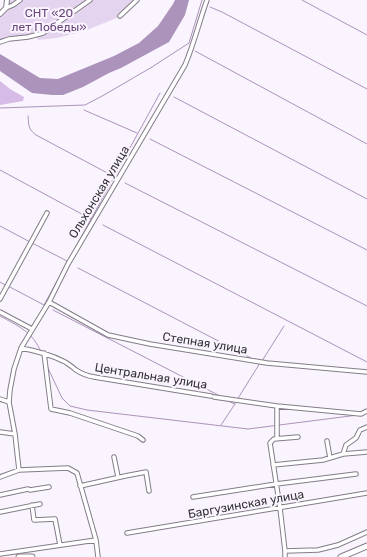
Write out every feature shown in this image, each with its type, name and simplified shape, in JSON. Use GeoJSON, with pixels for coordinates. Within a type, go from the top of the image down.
{"type":"FeatureCollection","features":[{"type":"Feature","properties":{"kind":"main road"},"geometry":{"type":"LineString","coordinates":[[341,557],[367,546]]}},
{"type":"Feature","properties":{"kind":"main road"},"geometry":{"type":"LineString","coordinates":[[19,557],[32,557]]}},
{"type":"Feature","properties":{"kind":"street"},"geometry":{"type":"LineString","coordinates":[[6,0],[6,8]]}},
{"type":"Feature","properties":{"kind":"street"},"geometry":{"type":"LineString","coordinates":[[0,14],[6,8],[20,0]]}},
{"type":"Feature","properties":{"kind":"street"},"geometry":{"type":"LineString","coordinates":[[0,42],[43,33],[90,0]]}},
{"type":"Feature","properties":{"kind":"street"},"geometry":{"type":"LineString","coordinates":[[120,16],[137,0]]}},
{"type":"Feature","properties":{"kind":"street","name":"Ольхонская улица"},"geometry":{"type":"LineString","coordinates":[[20,470],[9,402],[14,368],[21,348],[49,302],[68,264],[185,65],[207,0]]}},
{"type":"Feature","properties":{"kind":"street"},"geometry":{"type":"LineString","coordinates":[[0,299],[47,213]]}},
{"type":"Feature","properties":{"kind":"street","name":"Степная улица"},"geometry":{"type":"LineString","coordinates":[[49,302],[108,335],[150,344],[266,363],[367,372]]}},
{"type":"Feature","properties":{"kind":"street"},"geometry":{"type":"LineString","coordinates":[[0,312],[32,329]]}},
{"type":"Feature","properties":{"kind":"street","name":"Центральная улица"},"geometry":{"type":"LineString","coordinates":[[21,348],[40,351],[65,362],[86,375],[108,380],[277,406],[361,414],[367,411]]}},
{"type":"Feature","properties":{"kind":"street"},"geometry":{"type":"LineString","coordinates":[[44,353],[51,409],[70,413],[138,436],[143,440]]}},
{"type":"Feature","properties":{"kind":"street"},"geometry":{"type":"LineString","coordinates":[[0,399],[9,402]]}},
{"type":"Feature","properties":{"kind":"street"},"geometry":{"type":"LineString","coordinates":[[277,406],[277,438]]}},
{"type":"Feature","properties":{"kind":"street"},"geometry":{"type":"LineString","coordinates":[[343,454],[346,445],[356,438],[360,430],[367,427]]}},
{"type":"Feature","properties":{"kind":"street"},"geometry":{"type":"LineString","coordinates":[[0,432],[15,434]]}},
{"type":"Feature","properties":{"kind":"street"},"geometry":{"type":"LineString","coordinates":[[284,557],[285,551],[280,508],[270,443],[277,438],[298,437]]}},
{"type":"Feature","properties":{"kind":"street"},"geometry":{"type":"LineString","coordinates":[[327,441],[330,458]]}},
{"type":"Feature","properties":{"kind":"street"},"geometry":{"type":"LineString","coordinates":[[273,465],[323,460],[343,454],[367,452]]}},
{"type":"Feature","properties":{"kind":"street"},"geometry":{"type":"LineString","coordinates":[[114,457],[118,477]]}},
{"type":"Feature","properties":{"kind":"street"},"geometry":{"type":"LineString","coordinates":[[0,477],[20,470],[68,468],[76,473],[96,540],[98,557]]}},
{"type":"Feature","properties":{"kind":"street"},"geometry":{"type":"LineString","coordinates":[[80,486],[146,472],[149,491]]}},
{"type":"Feature","properties":{"kind":"street"},"geometry":{"type":"LineString","coordinates":[[193,497],[276,484],[356,474]]}},
{"type":"Feature","properties":{"kind":"street"},"geometry":{"type":"LineString","coordinates":[[0,495],[28,489],[49,487]]}},
{"type":"Feature","properties":{"kind":"street","name":"Баргузинская улица"},"geometry":{"type":"LineString","coordinates":[[127,533],[367,493]]}},
{"type":"Feature","properties":{"kind":"street"},"geometry":{"type":"LineString","coordinates":[[0,512],[40,504]]}},
{"type":"Feature","properties":{"kind":"street"},"geometry":{"type":"LineString","coordinates":[[32,506],[34,520],[55,519],[60,545]]}},
{"type":"Feature","properties":{"kind":"street"},"geometry":{"type":"LineString","coordinates":[[285,551],[318,550],[338,545],[367,532]]}},
{"type":"Feature","properties":{"kind":"street"},"geometry":{"type":"LineString","coordinates":[[0,554],[96,540]]}},
{"type":"Feature","properties":{"kind":"green space","name":"СНТ «20 лет Победы»"},"geometry":{"type":"Polygon","coordinates":[[[8,0],[135,0],[117,15],[119,17],[87,30],[57,38],[38,40],[36,34],[8,37],[0,40],[0,16],[11,8],[8,0]]]}},
{"type":"Feature","properties":{"kind":"shaded area"},"geometry":{"type":"Polygon","coordinates":[[[175,0],[189,0],[185,15],[169,42],[83,87],[63,95],[32,93],[0,71],[0,54],[40,78],[58,79],[114,56],[139,43],[158,26],[175,0]]]}},
{"type":"Feature","properties":{"kind":"shaded area"},"geometry":{"type":"Polygon","coordinates":[[[0,81],[24,97],[23,101],[0,105],[0,81]]]}},
{"type":"Feature","properties":{"kind":"waterway"},"geometry":{"type":"LineString","coordinates":[[0,108],[85,105],[104,95],[189,43],[202,0]]}},
{"type":"Feature","properties":{"kind":"waterway"},"geometry":{"type":"LineString","coordinates":[[302,0],[367,35]]}},
{"type":"Feature","properties":{"kind":"waterway"},"geometry":{"type":"LineString","coordinates":[[210,7],[367,89]]}},
{"type":"Feature","properties":{"kind":"waterway"},"geometry":{"type":"LineString","coordinates":[[195,51],[367,144]]}},
{"type":"Feature","properties":{"kind":"waterway"},"geometry":{"type":"LineString","coordinates":[[8,286],[44,305],[160,93]]}},
{"type":"Feature","properties":{"kind":"waterway"},"geometry":{"type":"LineString","coordinates":[[174,97],[367,199]]}},
{"type":"Feature","properties":{"kind":"waterway"},"geometry":{"type":"LineString","coordinates":[[84,110],[137,133]]}},
{"type":"Feature","properties":{"kind":"waterway"},"geometry":{"type":"LineString","coordinates":[[28,116],[29,127],[36,135],[113,176]]}},
{"type":"Feature","properties":{"kind":"waterway"},"geometry":{"type":"LineString","coordinates":[[150,139],[367,250]]}},
{"type":"Feature","properties":{"kind":"waterway"},"geometry":{"type":"LineString","coordinates":[[0,170],[91,219]]}},
{"type":"Feature","properties":{"kind":"waterway"},"geometry":{"type":"LineString","coordinates":[[125,183],[367,306]]}},
{"type":"Feature","properties":{"kind":"waterway"},"geometry":{"type":"LineString","coordinates":[[103,225],[367,362]]}},
{"type":"Feature","properties":{"kind":"waterway"},"geometry":{"type":"LineString","coordinates":[[0,226],[30,242]]}},
{"type":"Feature","properties":{"kind":"waterway"},"geometry":{"type":"LineString","coordinates":[[32,243],[67,261]]}},
{"type":"Feature","properties":{"kind":"waterway"},"geometry":{"type":"LineString","coordinates":[[78,268],[253,359]]}},
{"type":"Feature","properties":{"kind":"waterway"},"geometry":{"type":"LineString","coordinates":[[0,282],[5,285]]}},
{"type":"Feature","properties":{"kind":"waterway"},"geometry":{"type":"LineString","coordinates":[[53,310],[220,396]]}},
{"type":"Feature","properties":{"kind":"waterway"},"geometry":{"type":"LineString","coordinates":[[0,316],[29,334],[34,339],[41,352]]}},
{"type":"Feature","properties":{"kind":"waterway"},"geometry":{"type":"LineString","coordinates":[[262,361],[284,326]]}},
{"type":"Feature","properties":{"kind":"waterway"},"geometry":{"type":"LineString","coordinates":[[237,400],[260,363]]}},
{"type":"Feature","properties":{"kind":"waterway"},"geometry":{"type":"LineString","coordinates":[[47,366],[62,398],[70,406],[87,410],[248,429],[358,415]]}},
{"type":"Feature","properties":{"kind":"waterway"},"geometry":{"type":"LineString","coordinates":[[228,401],[235,404]]}},
{"type":"Feature","properties":{"kind":"waterway"},"geometry":{"type":"LineString","coordinates":[[221,425],[235,404]]}}]}
